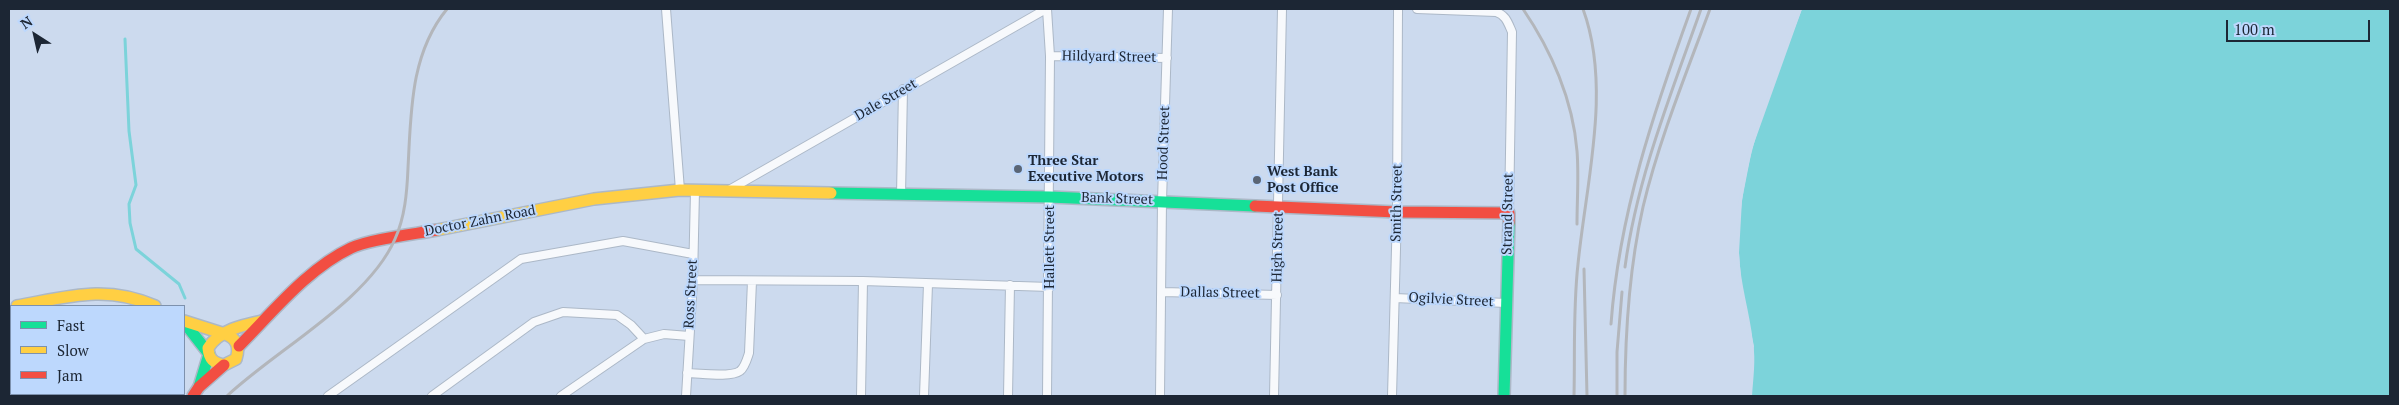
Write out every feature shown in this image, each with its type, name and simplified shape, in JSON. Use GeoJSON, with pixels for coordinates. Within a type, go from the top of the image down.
{"type":"FeatureCollection","features":[{"type":"Feature","properties":{"kind":"street"},"geometry":{"type":"LineString","coordinates":[[666,9],[680,190]]}},
{"type":"Feature","properties":{"kind":"street","name":"Hallett Street"},"geometry":{"type":"LineString","coordinates":[[1046,9],[1050,56],[1050,287],[1047,396]]}},
{"type":"Feature","properties":{"kind":"street","name":"Dale Street"},"geometry":{"type":"LineString","coordinates":[[725,192],[1046,9]]}},
{"type":"Feature","properties":{"kind":"street","name":"Hood Street"},"geometry":{"type":"LineString","coordinates":[[1160,396],[1163,292],[1162,201],[1168,9]]}},
{"type":"Feature","properties":{"kind":"street","name":"High Street"},"geometry":{"type":"LineString","coordinates":[[1274,396],[1282,9]]}},
{"type":"Feature","properties":{"kind":"street","name":"Smith Street"},"geometry":{"type":"LineString","coordinates":[[1392,396],[1397,212],[1398,9]]}},
{"type":"Feature","properties":{"kind":"street","name":"Strand Street"},"geometry":{"type":"LineString","coordinates":[[1417,9],[1496,12],[1505,17],[1512,32],[1504,396]]}},
{"type":"Feature","properties":{"kind":"street","name":"Hildyard Street"},"geometry":{"type":"LineString","coordinates":[[1050,56],[1167,58]]}},
{"type":"Feature","properties":{"kind":"street"},"geometry":{"type":"LineString","coordinates":[[901,195],[904,90]]}},
{"type":"Feature","properties":{"kind":"street","name":"Doctor Zahn Road"},"geometry":{"type":"LineString","coordinates":[[224,365],[236,359],[239,346],[262,320],[332,258],[358,245],[558,206],[680,190],[725,192]]}},
{"type":"Feature","properties":{"kind":"street","name":"Ross Street"},"geometry":{"type":"LineString","coordinates":[[686,396],[693,280],[695,191]]}},
{"type":"Feature","properties":{"kind":"street","name":"Bank Street"},"geometry":{"type":"LineString","coordinates":[[725,192],[1050,197],[1397,212],[1509,213]]}},
{"type":"Feature","properties":{"kind":"street"},"geometry":{"type":"LineString","coordinates":[[328,396],[521,259],[618,242],[693,254]]}},
{"type":"Feature","properties":{"kind":"street"},"geometry":{"type":"LineString","coordinates":[[693,280],[863,281],[1050,287]]}},
{"type":"Feature","properties":{"kind":"street"},"geometry":{"type":"LineString","coordinates":[[687,372],[731,373],[740,371],[746,364],[752,281]]}},
{"type":"Feature","properties":{"kind":"street"},"geometry":{"type":"LineString","coordinates":[[861,396],[863,281]]}},
{"type":"Feature","properties":{"kind":"street"},"geometry":{"type":"LineString","coordinates":[[924,396],[928,284]]}},
{"type":"Feature","properties":{"kind":"street"},"geometry":{"type":"LineString","coordinates":[[1008,396],[1010,285]]}},
{"type":"Feature","properties":{"kind":"street","name":"Dallas Street"},"geometry":{"type":"LineString","coordinates":[[1163,292],[1277,295]]}},
{"type":"Feature","properties":{"kind":"street"},"geometry":{"type":"LineString","coordinates":[[23,305],[92,294],[112,293],[128,295],[153,305]]}},
{"type":"Feature","properties":{"kind":"street","name":"Ogilvie Street"},"geometry":{"type":"LineString","coordinates":[[1395,298],[1506,303]]}},
{"type":"Feature","properties":{"kind":"street"},"geometry":{"type":"LineString","coordinates":[[432,396],[534,322],[550,315],[563,312],[617,315],[631,325],[644,340]]}},
{"type":"Feature","properties":{"kind":"street","name":"Doctor Zahn Road"},"geometry":{"type":"LineString","coordinates":[[209,354],[208,348],[212,338],[262,320]]}},
{"type":"Feature","properties":{"kind":"street"},"geometry":{"type":"LineString","coordinates":[[185,321],[231,336],[239,346]]}},
{"type":"Feature","properties":{"kind":"street"},"geometry":{"type":"LineString","coordinates":[[185,322],[212,360],[224,365],[196,392]]}},
{"type":"Feature","properties":{"kind":"street"},"geometry":{"type":"LineString","coordinates":[[561,396],[644,340],[664,334],[690,336]]}},
{"type":"Feature","properties":{"kind":"street"},"geometry":{"type":"LineString","coordinates":[[196,392],[209,354]]}},
{"type":"Feature","properties":{"kind":"shaded area"},"geometry":{"type":"Polygon","coordinates":[[[1802,9],[2390,9],[2390,396],[1752,396],[1754,349],[1741,276],[1739,253],[1740,221],[1744,190],[1758,128],[1802,9]]]}},
{"type":"Feature","properties":{"kind":"shaded area"},"geometry":{"type":"Polygon","coordinates":[[[9,328],[10,395],[81,396],[9,396],[9,328]]]}},
{"type":"Feature","properties":{"kind":"pier"},"geometry":{"type":"Polygon","coordinates":[[[1800,9],[1802,9],[1752,149],[1742,200],[1739,253],[1742,292],[1754,346],[1753,354],[1751,355],[1747,318],[1740,293],[1737,253],[1739,200],[1749,148],[1800,9]]]}},
{"type":"Feature","properties":{"kind":"waterway"},"geometry":{"type":"LineString","coordinates":[[125,39],[129,131],[136,185],[129,204],[130,223],[136,249],[179,284],[185,298]]}},
{"type":"Feature","properties":{"kind":"railway"},"geometry":{"type":"LineString","coordinates":[[227,396],[247,378],[343,304],[382,262],[395,239],[405,204],[412,105],[419,65],[435,26],[447,9]]}},
{"type":"Feature","properties":{"kind":"railway"},"geometry":{"type":"LineString","coordinates":[[1523,9],[1551,58],[1566,94],[1571,113],[1578,160],[1577,224]]}},
{"type":"Feature","properties":{"kind":"railway"},"geometry":{"type":"LineString","coordinates":[[1574,396],[1576,280],[1591,168],[1596,103],[1596,71],[1591,39],[1583,9]]}},
{"type":"Feature","properties":{"kind":"railway"},"geometry":{"type":"LineString","coordinates":[[1611,324],[1615,283],[1622,243],[1640,163],[1691,9]]}},
{"type":"Feature","properties":{"kind":"railway"},"geometry":{"type":"LineString","coordinates":[[1625,267],[1630,234],[1646,169],[1701,9]]}},
{"type":"Feature","properties":{"kind":"railway"},"geometry":{"type":"LineString","coordinates":[[1625,396],[1629,301],[1634,254],[1643,207],[1665,132],[1710,9]]}},
{"type":"Feature","properties":{"kind":"railway"},"geometry":{"type":"LineString","coordinates":[[1584,269],[1587,396]]}},
{"type":"Feature","properties":{"kind":"railway"},"geometry":{"type":"LineString","coordinates":[[1617,396],[1617,352],[1622,292]]}},
{"type":"Feature","properties":{"kind":"traffic: fast"},"geometry":{"type":"LineString","coordinates":[[831,193],[1050,197],[1255,206]]}},
{"type":"Feature","properties":{"kind":"traffic: fast"},"geometry":{"type":"LineString","coordinates":[[1504,396],[1509,223]]}},
{"type":"Feature","properties":{"kind":"traffic: fast"},"geometry":{"type":"LineString","coordinates":[[185,323],[209,354],[199,387]]}},
{"type":"Feature","properties":{"kind":"traffic: slow"},"geometry":{"type":"LineString","coordinates":[[437,230],[594,199],[680,190],[831,193]]}},
{"type":"Feature","properties":{"kind":"traffic: slow"},"geometry":{"type":"LineString","coordinates":[[22,305],[86,294],[120,295],[152,305]]}},
{"type":"Feature","properties":{"kind":"traffic: slow"},"geometry":{"type":"LineString","coordinates":[[185,321],[224,334]]}},
{"type":"Feature","properties":{"kind":"traffic: slow"},"geometry":{"type":"LineString","coordinates":[[224,334],[247,324],[262,321]]}},
{"type":"Feature","properties":{"kind":"traffic: slow"},"geometry":{"type":"LineString","coordinates":[[224,334],[235,341],[238,351],[236,359],[224,365],[214,362],[209,355],[208,348],[224,334]]}},
{"type":"Feature","properties":{"kind":"traffic: jam"},"geometry":{"type":"LineString","coordinates":[[1255,206],[1397,212],[1509,213],[1509,223]]}},
{"type":"Feature","properties":{"kind":"traffic: jam"},"geometry":{"type":"LineString","coordinates":[[239,346],[305,279],[335,257],[351,248],[369,242],[437,230]]}},
{"type":"Feature","properties":{"kind":"traffic: jam"},"geometry":{"type":"LineString","coordinates":[[193,396],[199,387],[224,365]]}},
{"type":"Feature","properties":{"kind":"place","name":"Three Star Executive Motors"},"geometry":{"type":"Point","coordinates":[1018,169]}},
{"type":"Feature","properties":{"kind":"place","name":"West Bank Post Office"},"geometry":{"type":"Point","coordinates":[1257,180]}}]}
